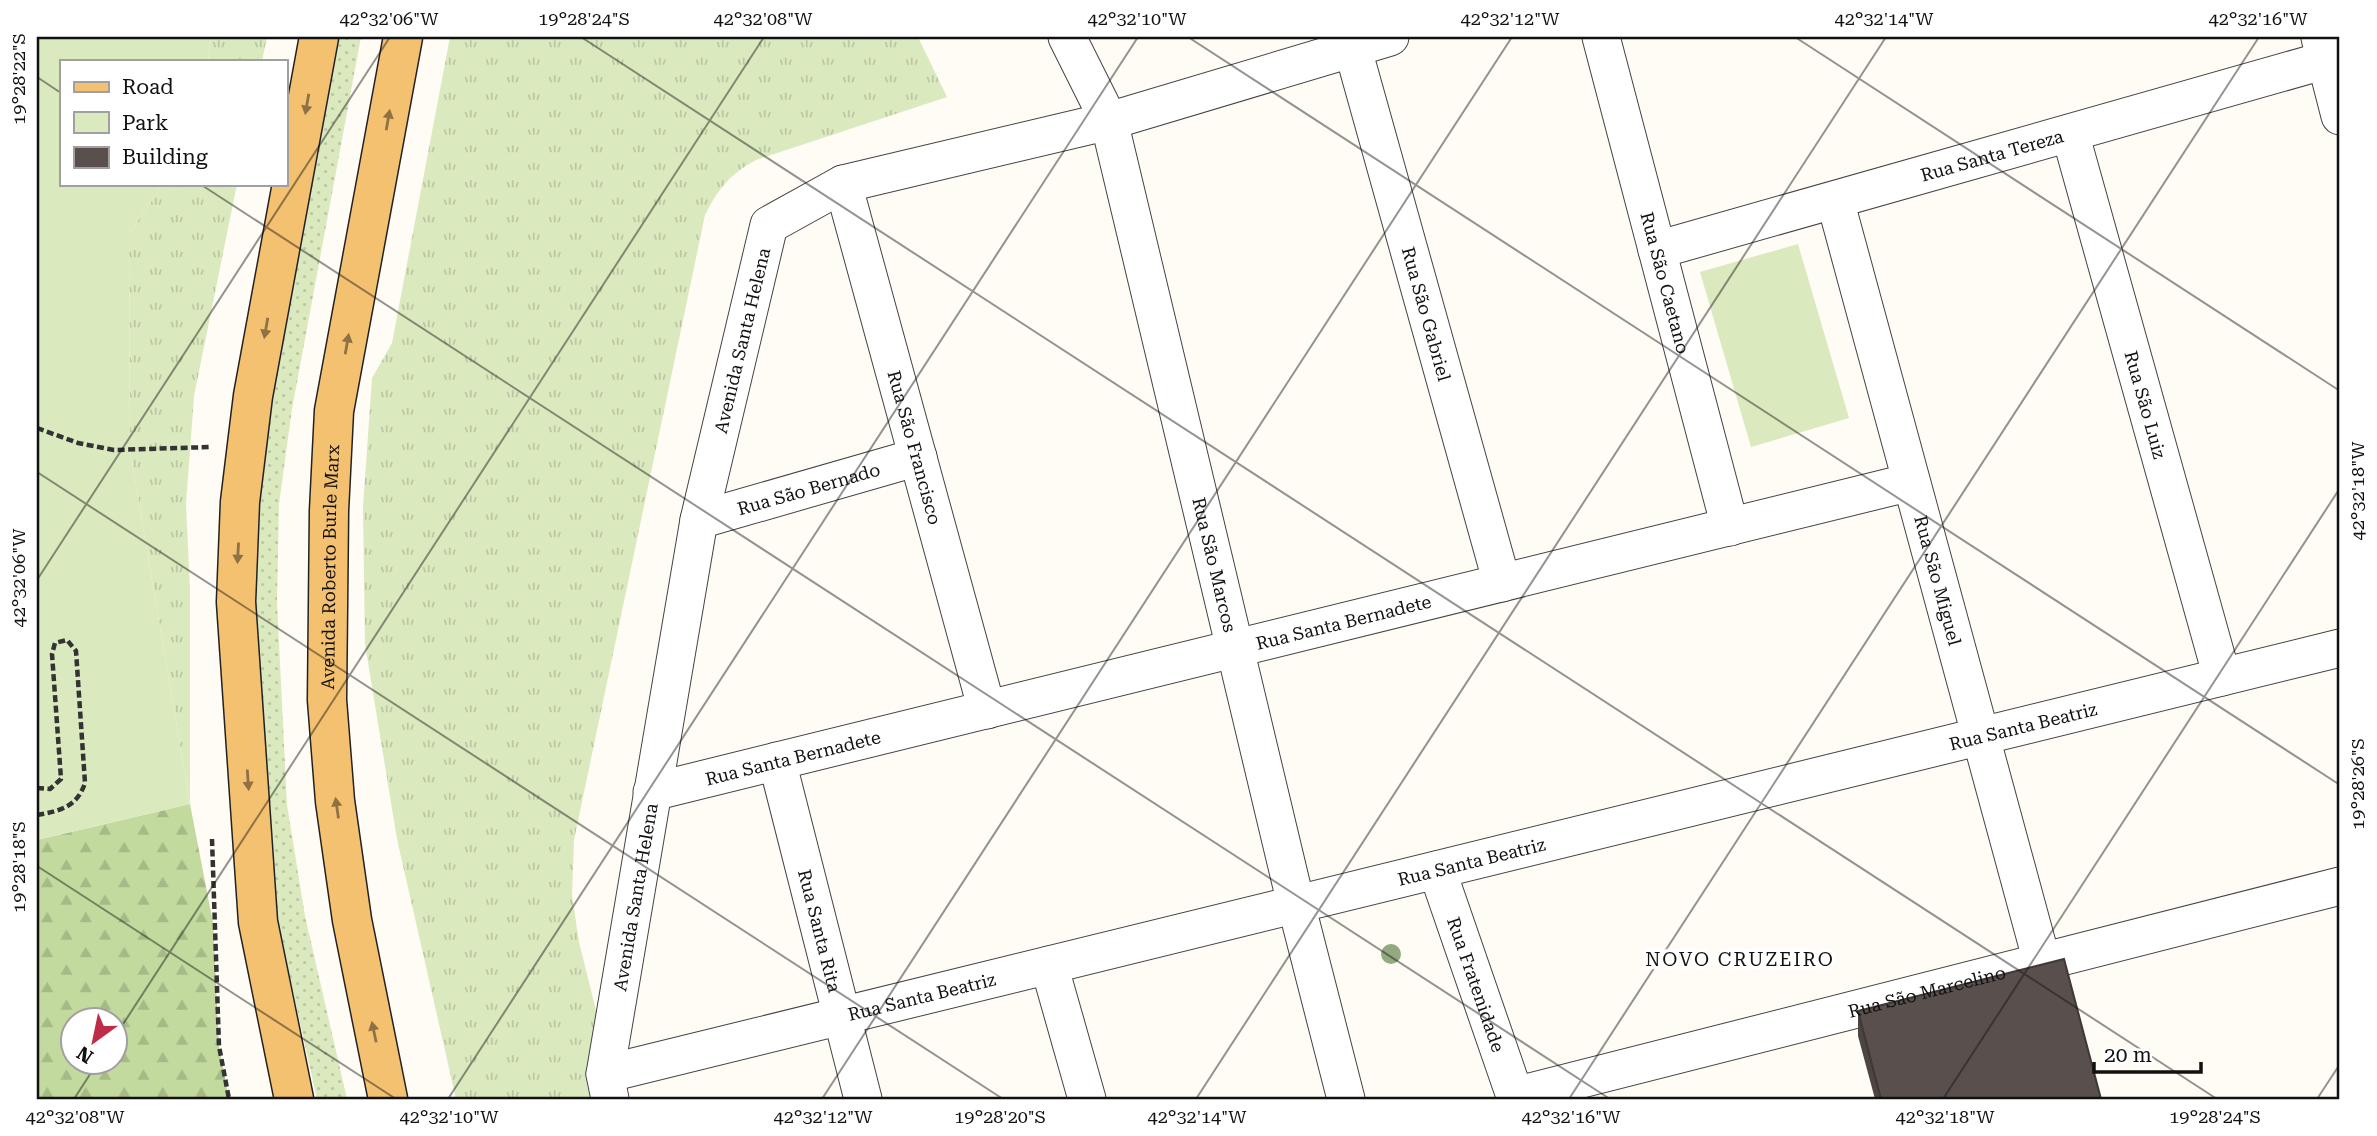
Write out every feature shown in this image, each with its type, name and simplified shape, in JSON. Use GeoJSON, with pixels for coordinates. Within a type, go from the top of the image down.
{"type":"FeatureCollection","features":[{"type":"Feature","properties":{"kind":"main road"},"geometry":{"type":"LineString","coordinates":[[294,1099],[258,922],[236,602],[240,502],[253,396],[319,37]]}},
{"type":"Feature","properties":{"kind":"main road","name":"Avenida Roberto Burle Marx"},"geometry":{"type":"LineString","coordinates":[[388,1099],[352,920],[335,801],[327,700],[329,511],[334,411],[403,37]]}},
{"type":"Feature","properties":{"kind":"street","name":"Rua São Marcos"},"geometry":{"type":"LineString","coordinates":[[1067,37],[1109,121],[1296,904],[1346,1099]]}},
{"type":"Feature","properties":{"kind":"street","name":"Avenida Santa Helena"},"geometry":{"type":"LineString","coordinates":[[607,1087],[652,792],[699,520],[769,225],[843,184],[1109,121],[1352,46],[1390,37]]}},
{"type":"Feature","properties":{"kind":"street","name":"Rua São Caetano"},"geometry":{"type":"LineString","coordinates":[[1601,37],[1730,527]]}},
{"type":"Feature","properties":{"kind":"street","name":"Rua São Gabriel"},"geometry":{"type":"LineString","coordinates":[[1352,46],[1503,583]]}},
{"type":"Feature","properties":{"kind":"street","name":"Rua Santa Tereza"},"geometry":{"type":"LineString","coordinates":[[1657,250],[2070,133],[2323,48]]}},
{"type":"Feature","properties":{"kind":"street"},"geometry":{"type":"LineString","coordinates":[[2323,48],[2340,116]]}},
{"type":"Feature","properties":{"kind":"street","name":"Rua São Luiz"},"geometry":{"type":"LineString","coordinates":[[2070,133],[2222,677]]}},
{"type":"Feature","properties":{"kind":"street","name":"Rua São Francisco"},"geometry":{"type":"LineString","coordinates":[[843,184],[987,710]]}},
{"type":"Feature","properties":{"kind":"street","name":"Rua São Miguel"},"geometry":{"type":"LineString","coordinates":[[1835,200],[2042,962]]}},
{"type":"Feature","properties":{"kind":"street","name":"Rua São Bernado"},"geometry":{"type":"LineString","coordinates":[[699,520],[918,457]]}},
{"type":"Feature","properties":{"kind":"street","name":"Rua Santa Bernadete"},"geometry":{"type":"LineString","coordinates":[[652,792],[1911,482]]}},
{"type":"Feature","properties":{"kind":"street","name":"Rua Santa Beatriz"},"geometry":{"type":"LineString","coordinates":[[607,1087],[842,1016],[2340,648]]}},
{"type":"Feature","properties":{"kind":"street","name":"Rua Santa Rita"},"geometry":{"type":"LineString","coordinates":[[777,761],[863,1099]]}},
{"type":"Feature","properties":{"kind":"street","name":"Rua Fratenidade"},"geometry":{"type":"LineString","coordinates":[[1437,870],[1515,1098]]}},
{"type":"Feature","properties":{"kind":"street","name":"Rua São Marcelino"},"geometry":{"type":"LineString","coordinates":[[1515,1098],[2340,886]]}},
{"type":"Feature","properties":{"kind":"street"},"geometry":{"type":"LineString","coordinates":[[1049,965],[1087,1099]]}},
{"type":"Feature","properties":{"kind":"path"},"geometry":{"type":"LineString","coordinates":[[37,428],[78,443],[114,450],[216,447],[248,450]]}},
{"type":"Feature","properties":{"kind":"path"},"geometry":{"type":"LineString","coordinates":[[37,788],[50,789],[61,779],[52,654],[55,643],[66,640],[76,651],[85,782],[82,792],[69,806],[37,815]]}},
{"type":"Feature","properties":{"kind":"green space"},"geometry":{"type":"Polygon","coordinates":[[[37,37],[211,37],[208,60],[60,60],[60,186],[162,186],[129,234],[130,450],[190,804],[37,840],[37,37]]]}},
{"type":"Feature","properties":{"kind":"green space"},"geometry":{"type":"Polygon","coordinates":[[[211,37],[267,37],[262,60],[208,60],[211,37]]]}},
{"type":"Feature","properties":{"kind":"green space"},"geometry":{"type":"Polygon","coordinates":[[[333,37],[361,37],[292,409],[279,504],[277,603],[287,805],[305,916],[347,1099],[317,1099],[277,920],[261,810],[249,603],[265,408],[333,37]]]}},
{"type":"Feature","properties":{"kind":"green space"},"geometry":{"type":"Polygon","coordinates":[[[450,37],[918,37],[947,97],[756,160],[726,183],[705,215],[574,840],[572,896],[579,942],[618,1099],[456,1099],[397,839],[365,644],[363,507],[372,378],[392,343],[450,37]]]}},
{"type":"Feature","properties":{"kind":"green space"},"geometry":{"type":"Polygon","coordinates":[[[162,186],[237,186],[194,396],[186,504],[190,590],[190,804],[130,450],[129,234],[162,186]]]}},
{"type":"Feature","properties":{"kind":"green space"},"geometry":{"type":"Polygon","coordinates":[[[1798,244],[1849,418],[1751,447],[1700,272],[1798,244]]]}},
{"type":"Feature","properties":{"kind":"green space"},"geometry":{"type":"Polygon","coordinates":[[[190,804],[213,923],[219,1046],[229,1099],[37,1099],[37,840],[190,804]]]}},
{"type":"Feature","properties":{"kind":"building"},"geometry":{"type":"Polygon","coordinates":[[[2064,959],[2101,1099],[1881,1099],[1858,1011],[2064,959]]]}},
{"type":"Feature","properties":{"kind":"district","name":"NOVO CRUZEIRO"},"geometry":{"type":"Point","coordinates":[1740,959]}}]}
